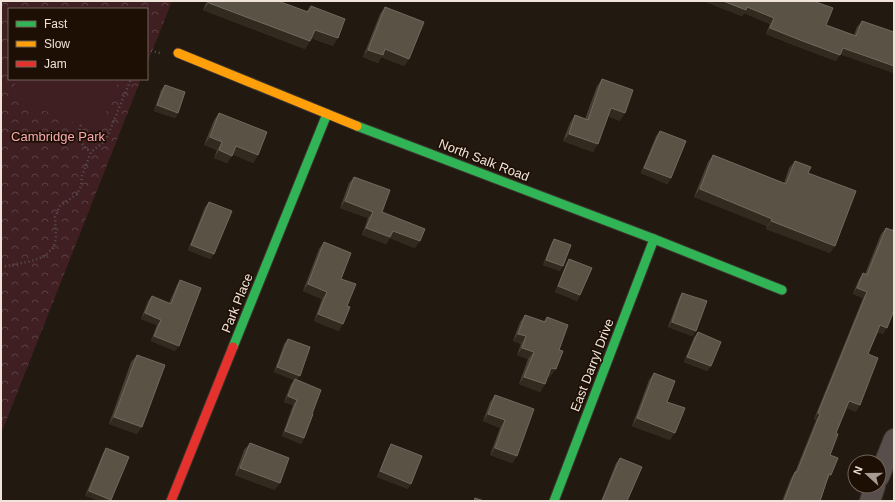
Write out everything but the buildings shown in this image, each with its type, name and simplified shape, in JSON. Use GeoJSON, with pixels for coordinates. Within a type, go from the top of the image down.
{"type":"FeatureCollection","features":[{"type":"Feature","properties":{"kind":"street","name":"North Salk Road"},"geometry":{"type":"LineString","coordinates":[[178,53],[327,114],[654,239],[782,290]]}},
{"type":"Feature","properties":{"kind":"street","name":"Park Place"},"geometry":{"type":"LineString","coordinates":[[171,501],[327,114]]}},
{"type":"Feature","properties":{"kind":"street","name":"East Darryl Drive"},"geometry":{"type":"LineString","coordinates":[[554,501],[654,239]]}},
{"type":"Feature","properties":{"kind":"street"},"geometry":{"type":"LineString","coordinates":[[887,457],[894,439]]}},
{"type":"Feature","properties":{"kind":"path"},"geometry":{"type":"LineString","coordinates":[[1,267],[32,261],[45,256],[54,248],[56,239],[54,217],[60,206],[77,194],[81,186],[82,176],[91,152],[106,140],[131,80]]}},
{"type":"Feature","properties":{"kind":"path"},"geometry":{"type":"LineString","coordinates":[[80,125],[78,136],[81,144],[91,152]]}},
{"type":"Feature","properties":{"kind":"green space","name":"Cambridge Park"},"geometry":{"type":"Polygon","coordinates":[[[1,1],[172,1],[148,61],[148,8],[8,8],[8,80],[141,80],[1,434],[1,1]]]}},
{"type":"Feature","properties":{"kind":"green space"},"geometry":{"type":"Polygon","coordinates":[[[17,80],[119,80],[98,132],[10,97],[17,80]]]}},
{"type":"Feature","properties":{"kind":"traffic: fast"},"geometry":{"type":"LineString","coordinates":[[233,347],[327,114]]}},
{"type":"Feature","properties":{"kind":"traffic: fast"},"geometry":{"type":"LineString","coordinates":[[357,126],[654,239],[782,290]]}},
{"type":"Feature","properties":{"kind":"traffic: fast"},"geometry":{"type":"LineString","coordinates":[[554,501],[654,239]]}},
{"type":"Feature","properties":{"kind":"traffic: slow"},"geometry":{"type":"LineString","coordinates":[[178,53],[357,126]]}},
{"type":"Feature","properties":{"kind":"traffic: jam"},"geometry":{"type":"LineString","coordinates":[[171,501],[233,347]]}}]}
